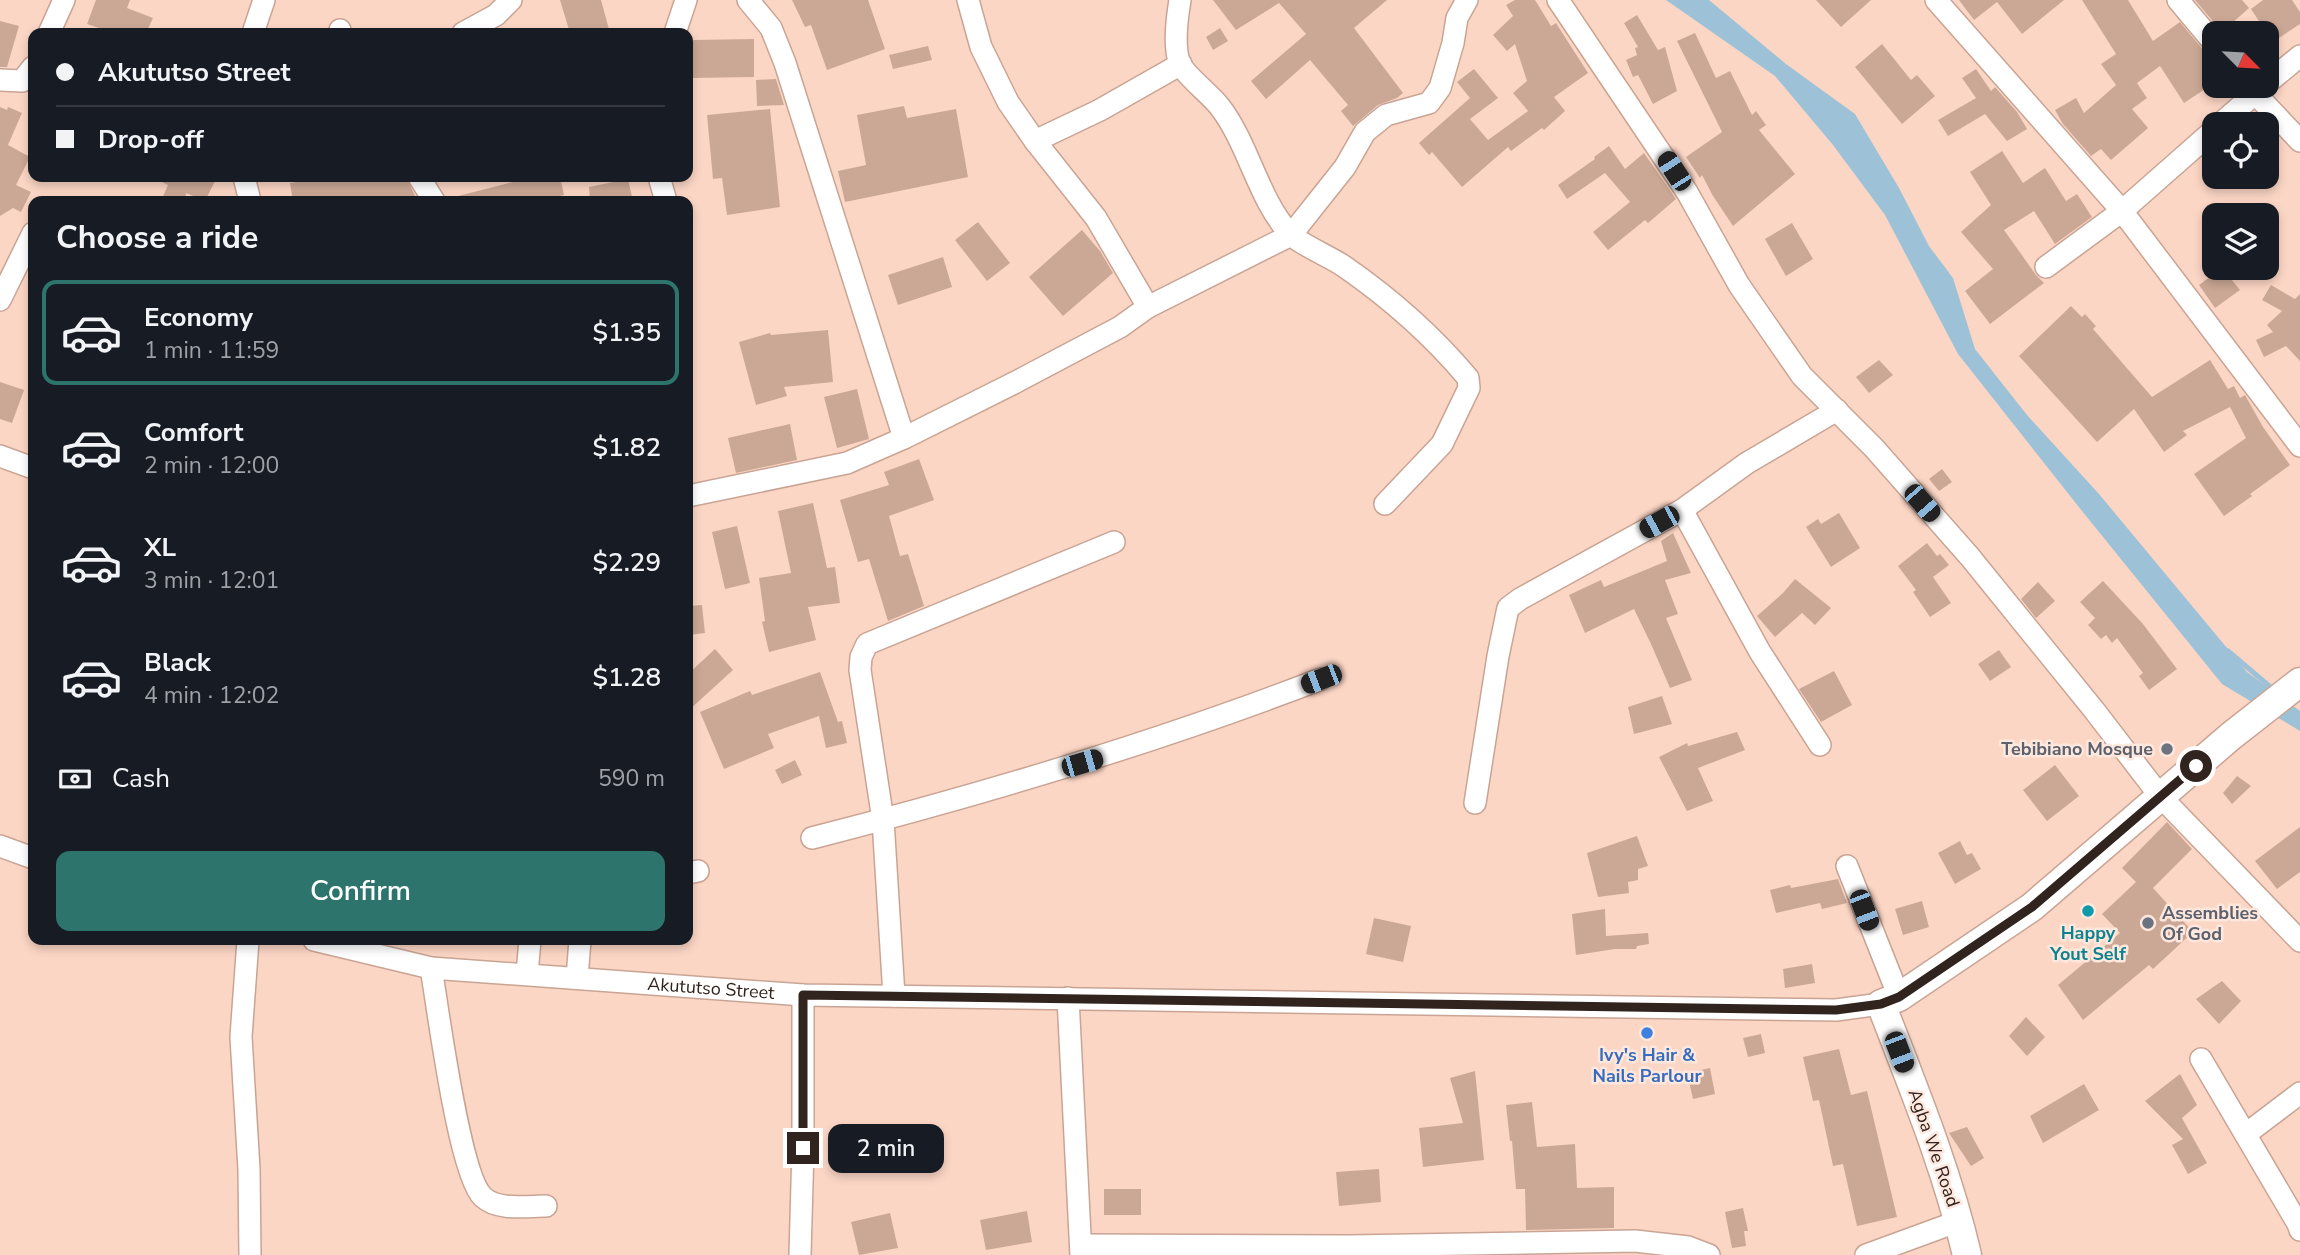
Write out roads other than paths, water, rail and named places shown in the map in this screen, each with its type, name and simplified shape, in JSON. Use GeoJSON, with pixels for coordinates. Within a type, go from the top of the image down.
{"type":"FeatureCollection","features":[{"type":"Feature","properties":{"kind":"main road","name":"Akututso Street"},"geometry":{"type":"LineString","coordinates":[[1890,1001],[2032,907],[2231,736],[2300,682]]}},
{"type":"Feature","properties":{"kind":"main road","name":"Agba We Road"},"geometry":{"type":"LineString","coordinates":[[1890,1001],[1967,1255]]}},
{"type":"Feature","properties":{"kind":"street"},"geometry":{"type":"LineString","coordinates":[[51,28],[64,0]]}},
{"type":"Feature","properties":{"kind":"street"},"geometry":{"type":"LineString","coordinates":[[255,28],[264,0]]}},
{"type":"Feature","properties":{"kind":"street"},"geometry":{"type":"LineString","coordinates":[[472,28],[496,15],[511,0]]}},
{"type":"Feature","properties":{"kind":"street"},"geometry":{"type":"LineString","coordinates":[[677,28],[685,0]]}},
{"type":"Feature","properties":{"kind":"street"},"geometry":{"type":"LineString","coordinates":[[748,0],[771,28],[785,63],[904,438]]}},
{"type":"Feature","properties":{"kind":"street"},"geometry":{"type":"LineString","coordinates":[[968,0],[981,47],[1008,102],[1096,218],[1148,307]]}},
{"type":"Feature","properties":{"kind":"street"},"geometry":{"type":"LineString","coordinates":[[1180,0],[1176,34],[1181,64],[1221,108],[1268,200],[1291,235],[1335,260],[1382,293],[1418,324],[1468,378],[1469,387],[1442,444],[1385,504]]}},
{"type":"Feature","properties":{"kind":"street"},"geometry":{"type":"LineString","coordinates":[[693,495],[847,463],[904,438],[1120,327],[1148,307],[1291,235],[1345,167],[1365,132],[1386,115],[1412,110],[1429,103],[1440,88],[1457,18],[1467,0]]}},
{"type":"Feature","properties":{"kind":"street"},"geometry":{"type":"LineString","coordinates":[[1558,0],[1687,191],[1747,296],[1802,376],[1874,448],[1970,557],[2161,796],[2300,941]]}},
{"type":"Feature","properties":{"kind":"street"},"geometry":{"type":"LineString","coordinates":[[1936,0],[2122,211],[2300,446]]}},
{"type":"Feature","properties":{"kind":"street"},"geometry":{"type":"LineString","coordinates":[[2178,0],[2202,29]]}},
{"type":"Feature","properties":{"kind":"street"},"geometry":{"type":"LineString","coordinates":[[2279,72],[2300,56]]}},
{"type":"Feature","properties":{"kind":"street"},"geometry":{"type":"LineString","coordinates":[[1035,141],[1100,110],[1181,64]]}},
{"type":"Feature","properties":{"kind":"street"},"geometry":{"type":"LineString","coordinates":[[0,80],[23,81],[28,74]]}},
{"type":"Feature","properties":{"kind":"street"},"geometry":{"type":"LineString","coordinates":[[2232,112],[2247,98]]}},
{"type":"Feature","properties":{"kind":"street"},"geometry":{"type":"LineString","coordinates":[[2267,98],[2300,141]]}},
{"type":"Feature","properties":{"kind":"street"},"geometry":{"type":"LineString","coordinates":[[2046,267],[2122,211],[2202,141]]}},
{"type":"Feature","properties":{"kind":"street"},"geometry":{"type":"LineString","coordinates":[[0,300],[28,243]]}},
{"type":"Feature","properties":{"kind":"street"},"geometry":{"type":"LineString","coordinates":[[1475,803],[1508,608],[1682,510],[1747,464],[1837,410]]}},
{"type":"Feature","properties":{"kind":"street"},"geometry":{"type":"LineString","coordinates":[[0,456],[28,466]]}},
{"type":"Feature","properties":{"kind":"street"},"geometry":{"type":"LineString","coordinates":[[1682,510],[1759,652],[1820,746]]}},
{"type":"Feature","properties":{"kind":"street"},"geometry":{"type":"LineString","coordinates":[[894,996],[883,820],[860,670],[861,657],[867,644],[1114,542]]}},
{"type":"Feature","properties":{"kind":"street"},"geometry":{"type":"LineString","coordinates":[[812,838],[1106,755],[1230,714],[1321,679]]}},
{"type":"Feature","properties":{"kind":"street"},"geometry":{"type":"LineString","coordinates":[[0,846],[28,856]]}},
{"type":"Feature","properties":{"kind":"street"},"geometry":{"type":"LineString","coordinates":[[1847,866],[1890,1001]]}},
{"type":"Feature","properties":{"kind":"street"},"geometry":{"type":"LineString","coordinates":[[248,945],[241,1037],[249,1169],[250,1255]]}},
{"type":"Feature","properties":{"kind":"street","name":"Akututso Street"},"geometry":{"type":"LineString","coordinates":[[335,945],[431,968],[803,995],[1836,1010],[1890,1001]]}},
{"type":"Feature","properties":{"kind":"street"},"geometry":{"type":"LineString","coordinates":[[527,974],[530,945]]}},
{"type":"Feature","properties":{"kind":"street"},"geometry":{"type":"LineString","coordinates":[[577,978],[580,945]]}},
{"type":"Feature","properties":{"kind":"street"},"geometry":{"type":"LineString","coordinates":[[431,968],[462,1149],[471,1179],[483,1198],[501,1206],[546,1206]]}},
{"type":"Feature","properties":{"kind":"street"},"geometry":{"type":"LineString","coordinates":[[800,1255],[803,995]]}},
{"type":"Feature","properties":{"kind":"street"},"geometry":{"type":"LineString","coordinates":[[1068,998],[1081,1250],[1636,1241],[1688,1247],[1709,1255]]}},
{"type":"Feature","properties":{"kind":"street"},"geometry":{"type":"LineString","coordinates":[[2201,1059],[2300,1230]]}},
{"type":"Feature","properties":{"kind":"street"},"geometry":{"type":"LineString","coordinates":[[2246,1134],[2300,1093]]}},
{"type":"Feature","properties":{"kind":"street"},"geometry":{"type":"LineString","coordinates":[[1866,1255],[1959,1222]]}},
{"type":"Feature","properties":{"kind":"water"},"geometry":{"type":"Polygon","coordinates":[[[1666,0],[1709,0],[1786,64],[1855,114],[1899,188],[1929,246],[1953,278],[1975,349],[2027,415],[2099,494],[2247,672],[2300,711],[2300,731],[2222,684],[2082,511],[1958,354],[1885,215],[1833,145],[1775,76],[1666,0]]]}},
{"type":"Feature","properties":{"kind":"waterway"},"geometry":{"type":"LineString","coordinates":[[2228,651],[2274,690]]}},
{"type":"Feature","properties":{"kind":"place","name":"Tebibiano Mosque"},"geometry":{"type":"Point","coordinates":[2167,749]}},
{"type":"Feature","properties":{"kind":"place","name":"Happy Yout Self"},"geometry":{"type":"Point","coordinates":[2088,911]}},
{"type":"Feature","properties":{"kind":"place","name":"Assemblies Of God"},"geometry":{"type":"Point","coordinates":[2148,923]}},
{"type":"Feature","properties":{"kind":"place","name":"Ivy's Hair & Nails Parlour"},"geometry":{"type":"Point","coordinates":[1647,1033]}}]}
